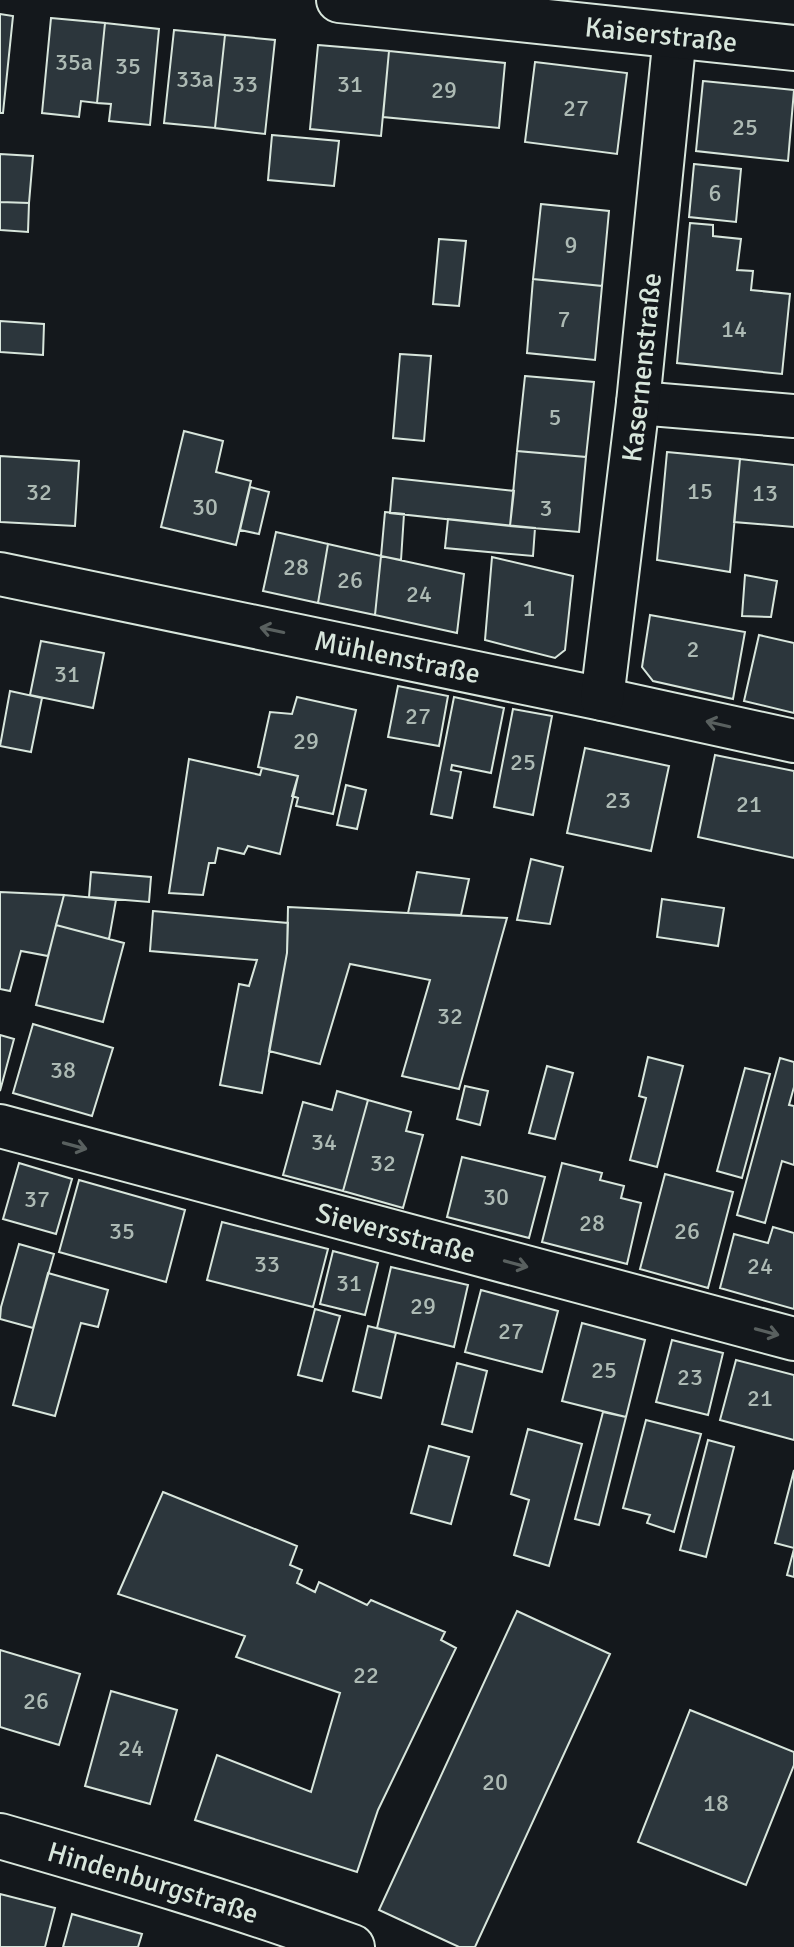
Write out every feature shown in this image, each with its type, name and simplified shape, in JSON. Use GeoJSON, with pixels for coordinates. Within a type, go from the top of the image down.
{"type":"FeatureCollection","features":[{"type":"Feature","properties":{"kind":"main road","name":"Kaiserstraße"},"geometry":{"type":"LineString","coordinates":[[339,0],[794,48]]}},
{"type":"Feature","properties":{"kind":"main road","name":"Hindenburgstraße"},"geometry":{"type":"LineString","coordinates":[[0,1836],[151,1880],[352,1947]]}},
{"type":"Feature","properties":{"kind":"street","name":"Kasernenstraße"},"geometry":{"type":"LineString","coordinates":[[602,699],[638,403],[675,35]]}},
{"type":"Feature","properties":{"kind":"street"},"geometry":{"type":"LineString","coordinates":[[638,403],[794,416]]}},
{"type":"Feature","properties":{"kind":"street","name":"Mühlenstraße"},"geometry":{"type":"LineString","coordinates":[[0,574],[794,741]]}},
{"type":"Feature","properties":{"kind":"street","name":"Sieversstraße"},"geometry":{"type":"LineString","coordinates":[[0,1126],[794,1339]]}},
{"type":"Feature","properties":{"kind":"building"},"geometry":{"type":"Polygon","coordinates":[[[0,14],[13,16],[3,113],[0,113],[0,14]]]}},
{"type":"Feature","properties":{"kind":"building"},"geometry":{"type":"Polygon","coordinates":[[[51,18],[105,23],[97,103],[81,101],[79,117],[42,113],[51,18]]]}},
{"type":"Feature","properties":{"kind":"building"},"geometry":{"type":"Polygon","coordinates":[[[105,23],[159,29],[150,125],[109,121],[111,104],[97,103],[105,23]]]}},
{"type":"Feature","properties":{"kind":"building"},"geometry":{"type":"Polygon","coordinates":[[[174,30],[225,35],[215,128],[164,123],[174,30]]]}},
{"type":"Feature","properties":{"kind":"building"},"geometry":{"type":"Polygon","coordinates":[[[225,35],[275,40],[265,134],[215,128],[225,35]]]}},
{"type":"Feature","properties":{"kind":"building"},"geometry":{"type":"Polygon","coordinates":[[[318,45],[389,51],[381,136],[310,129],[318,45]]]}},
{"type":"Feature","properties":{"kind":"building"},"geometry":{"type":"Polygon","coordinates":[[[389,51],[505,63],[499,128],[383,117],[389,51]]]}},
{"type":"Feature","properties":{"kind":"building"},"geometry":{"type":"Polygon","coordinates":[[[535,62],[627,73],[617,154],[525,142],[535,62]]]}},
{"type":"Feature","properties":{"kind":"building"},"geometry":{"type":"Polygon","coordinates":[[[703,81],[794,90],[788,161],[696,151],[703,81]]]}},
{"type":"Feature","properties":{"kind":"building"},"geometry":{"type":"Polygon","coordinates":[[[272,135],[339,141],[334,186],[268,180],[272,135]]]}},
{"type":"Feature","properties":{"kind":"building"},"geometry":{"type":"Polygon","coordinates":[[[0,154],[33,156],[29,203],[0,202],[0,154]]]}},
{"type":"Feature","properties":{"kind":"building"},"geometry":{"type":"Polygon","coordinates":[[[694,164],[741,169],[736,222],[689,217],[694,164]]]}},
{"type":"Feature","properties":{"kind":"building"},"geometry":{"type":"Polygon","coordinates":[[[0,202],[29,203],[28,232],[0,230],[0,202]]]}},
{"type":"Feature","properties":{"kind":"building"},"geometry":{"type":"Polygon","coordinates":[[[541,204],[609,211],[602,286],[533,279],[541,204]]]}},
{"type":"Feature","properties":{"kind":"building"},"geometry":{"type":"Polygon","coordinates":[[[690,223],[713,225],[713,236],[741,239],[737,270],[753,271],[751,290],[790,294],[782,374],[677,363],[690,223]]]}},
{"type":"Feature","properties":{"kind":"building"},"geometry":{"type":"Polygon","coordinates":[[[439,239],[466,241],[459,306],[433,304],[439,239]]]}},
{"type":"Feature","properties":{"kind":"building"},"geometry":{"type":"Polygon","coordinates":[[[533,279],[602,286],[595,360],[527,353],[533,279]]]}},
{"type":"Feature","properties":{"kind":"building"},"geometry":{"type":"Polygon","coordinates":[[[0,321],[44,324],[43,355],[0,352],[0,321]]]}},
{"type":"Feature","properties":{"kind":"building"},"geometry":{"type":"Polygon","coordinates":[[[400,354],[431,356],[424,441],[393,438],[400,354]]]}},
{"type":"Feature","properties":{"kind":"building"},"geometry":{"type":"Polygon","coordinates":[[[525,376],[594,382],[586,457],[517,451],[525,376]]]}},
{"type":"Feature","properties":{"kind":"building"},"geometry":{"type":"Polygon","coordinates":[[[184,431],[223,441],[216,472],[251,481],[236,545],[161,527],[184,431]]]}},
{"type":"Feature","properties":{"kind":"building"},"geometry":{"type":"Polygon","coordinates":[[[517,451],[586,457],[579,532],[510,526],[517,451]]]}},
{"type":"Feature","properties":{"kind":"building"},"geometry":{"type":"Polygon","coordinates":[[[667,452],[740,459],[730,572],[657,560],[667,452]]]}},
{"type":"Feature","properties":{"kind":"building"},"geometry":{"type":"Polygon","coordinates":[[[0,456],[79,461],[75,526],[0,522],[0,456]]]}},
{"type":"Feature","properties":{"kind":"building"},"geometry":{"type":"Polygon","coordinates":[[[740,459],[794,465],[794,527],[734,522],[740,459]]]}},
{"type":"Feature","properties":{"kind":"building"},"geometry":{"type":"Polygon","coordinates":[[[393,478],[514,491],[510,526],[390,513],[393,478]]]}},
{"type":"Feature","properties":{"kind":"building"},"geometry":{"type":"Polygon","coordinates":[[[250,487],[269,492],[259,534],[240,530],[250,487]]]}},
{"type":"Feature","properties":{"kind":"building"},"geometry":{"type":"Polygon","coordinates":[[[385,512],[404,514],[401,560],[381,556],[385,512]]]}},
{"type":"Feature","properties":{"kind":"building"},"geometry":{"type":"Polygon","coordinates":[[[448,519],[535,528],[533,556],[445,548],[448,519]]]}},
{"type":"Feature","properties":{"kind":"building"},"geometry":{"type":"Polygon","coordinates":[[[276,532],[328,544],[318,603],[263,591],[276,532]]]}},
{"type":"Feature","properties":{"kind":"building"},"geometry":{"type":"Polygon","coordinates":[[[328,544],[381,556],[375,615],[318,603],[328,544]]]}},
{"type":"Feature","properties":{"kind":"building"},"geometry":{"type":"Polygon","coordinates":[[[381,556],[464,574],[457,633],[375,615],[381,556]]]}},
{"type":"Feature","properties":{"kind":"building"},"geometry":{"type":"Polygon","coordinates":[[[492,557],[573,576],[565,650],[555,658],[485,640],[492,557]]]}},
{"type":"Feature","properties":{"kind":"building"},"geometry":{"type":"Polygon","coordinates":[[[745,575],[777,581],[771,617],[742,616],[745,575]]]}},
{"type":"Feature","properties":{"kind":"building"},"geometry":{"type":"Polygon","coordinates":[[[650,615],[745,632],[733,699],[653,681],[642,667],[650,615]]]}},
{"type":"Feature","properties":{"kind":"building"},"geometry":{"type":"Polygon","coordinates":[[[759,635],[794,643],[794,713],[744,701],[759,635]]]}},
{"type":"Feature","properties":{"kind":"building"},"geometry":{"type":"Polygon","coordinates":[[[41,641],[104,653],[93,708],[30,695],[41,641]]]}},
{"type":"Feature","properties":{"kind":"building"},"geometry":{"type":"Polygon","coordinates":[[[398,686],[448,696],[439,746],[388,737],[398,686]]]}},
{"type":"Feature","properties":{"kind":"building"},"geometry":{"type":"Polygon","coordinates":[[[10,691],[42,698],[31,752],[0,746],[10,691]]]}},
{"type":"Feature","properties":{"kind":"building"},"geometry":{"type":"Polygon","coordinates":[[[297,697],[356,710],[333,814],[296,806],[298,798],[292,796],[298,776],[258,767],[270,712],[292,714],[297,697]]]}},
{"type":"Feature","properties":{"kind":"building"},"geometry":{"type":"Polygon","coordinates":[[[454,697],[504,708],[491,773],[452,765],[451,770],[461,772],[452,818],[431,814],[454,697]]]}},
{"type":"Feature","properties":{"kind":"building"},"geometry":{"type":"Polygon","coordinates":[[[513,709],[552,716],[533,815],[494,807],[513,709]]]}},
{"type":"Feature","properties":{"kind":"building"},"geometry":{"type":"Polygon","coordinates":[[[585,748],[669,766],[651,851],[567,833],[585,748]]]}},
{"type":"Feature","properties":{"kind":"building"},"geometry":{"type":"Polygon","coordinates":[[[715,755],[794,771],[794,858],[698,837],[715,755]]]}},
{"type":"Feature","properties":{"kind":"building"},"geometry":{"type":"Polygon","coordinates":[[[189,759],[260,775],[262,768],[298,776],[280,854],[248,846],[244,854],[218,848],[215,863],[209,863],[203,895],[169,893],[189,759]]]}},
{"type":"Feature","properties":{"kind":"building"},"geometry":{"type":"Polygon","coordinates":[[[346,785],[366,790],[357,829],[337,825],[346,785]]]}},
{"type":"Feature","properties":{"kind":"building"},"geometry":{"type":"Polygon","coordinates":[[[531,859],[563,867],[550,924],[517,920],[531,859]]]}},
{"type":"Feature","properties":{"kind":"building"},"geometry":{"type":"Polygon","coordinates":[[[91,872],[151,877],[149,902],[89,897],[91,872]]]}},
{"type":"Feature","properties":{"kind":"building"},"geometry":{"type":"Polygon","coordinates":[[[417,872],[469,879],[461,915],[408,913],[417,872]]]}},
{"type":"Feature","properties":{"kind":"building"},"geometry":{"type":"Polygon","coordinates":[[[0,892],[64,895],[48,956],[21,951],[10,991],[0,989],[0,892]]]}},
{"type":"Feature","properties":{"kind":"building"},"geometry":{"type":"Polygon","coordinates":[[[64,895],[116,900],[109,939],[56,925],[64,895]]]}},
{"type":"Feature","properties":{"kind":"building"},"geometry":{"type":"Polygon","coordinates":[[[662,899],[724,908],[718,946],[657,937],[662,899]]]}},
{"type":"Feature","properties":{"kind":"building"},"geometry":{"type":"Polygon","coordinates":[[[288,907],[507,918],[459,1089],[402,1076],[430,980],[350,964],[320,1064],[269,1051],[287,953],[288,907]]]}},
{"type":"Feature","properties":{"kind":"building"},"geometry":{"type":"Polygon","coordinates":[[[153,911],[288,923],[287,953],[262,1093],[220,1085],[239,984],[249,986],[257,960],[150,951],[153,911]]]}},
{"type":"Feature","properties":{"kind":"building"},"geometry":{"type":"Polygon","coordinates":[[[56,925],[124,943],[103,1022],[36,1005],[56,925]]]}},
{"type":"Feature","properties":{"kind":"building"},"geometry":{"type":"Polygon","coordinates":[[[33,1024],[113,1048],[92,1116],[13,1093],[33,1024]]]}},
{"type":"Feature","properties":{"kind":"building"},"geometry":{"type":"Polygon","coordinates":[[[0,1035],[14,1039],[0,1091],[0,1035]]]}},
{"type":"Feature","properties":{"kind":"building"},"geometry":{"type":"Polygon","coordinates":[[[648,1057],[683,1066],[657,1167],[630,1160],[646,1098],[639,1096],[648,1057]]]}},
{"type":"Feature","properties":{"kind":"building"},"geometry":{"type":"Polygon","coordinates":[[[780,1058],[794,1062],[794,1087],[789,1105],[794,1106],[794,1165],[782,1161],[765,1223],[737,1215],[780,1058]]]}},
{"type":"Feature","properties":{"kind":"building"},"geometry":{"type":"Polygon","coordinates":[[[547,1066],[573,1073],[555,1139],[529,1133],[547,1066]]]}},
{"type":"Feature","properties":{"kind":"building"},"geometry":{"type":"Polygon","coordinates":[[[745,1068],[770,1074],[742,1178],[717,1171],[745,1068]]]}},
{"type":"Feature","properties":{"kind":"building"},"geometry":{"type":"Polygon","coordinates":[[[465,1086],[488,1091],[480,1125],[457,1119],[465,1086]]]}},
{"type":"Feature","properties":{"kind":"building"},"geometry":{"type":"Polygon","coordinates":[[[337,1091],[368,1100],[343,1191],[283,1175],[303,1102],[332,1110],[337,1091]]]}},
{"type":"Feature","properties":{"kind":"building"},"geometry":{"type":"Polygon","coordinates":[[[368,1100],[411,1112],[406,1131],[423,1135],[403,1208],[343,1191],[368,1100]]]}},
{"type":"Feature","properties":{"kind":"building"},"geometry":{"type":"Polygon","coordinates":[[[462,1157],[545,1177],[529,1238],[447,1217],[462,1157]]]}},
{"type":"Feature","properties":{"kind":"building"},"geometry":{"type":"Polygon","coordinates":[[[19,1163],[72,1179],[56,1234],[3,1219],[19,1163]]]}},
{"type":"Feature","properties":{"kind":"building"},"geometry":{"type":"Polygon","coordinates":[[[562,1163],[602,1173],[600,1180],[624,1186],[621,1198],[641,1203],[627,1264],[542,1242],[562,1163]]]}},
{"type":"Feature","properties":{"kind":"building"},"geometry":{"type":"Polygon","coordinates":[[[665,1174],[733,1192],[708,1288],[640,1269],[665,1174]]]}},
{"type":"Feature","properties":{"kind":"building"},"geometry":{"type":"Polygon","coordinates":[[[79,1180],[185,1210],[166,1282],[59,1252],[79,1180]]]}},
{"type":"Feature","properties":{"kind":"building"},"geometry":{"type":"Polygon","coordinates":[[[222,1222],[328,1249],[313,1307],[207,1280],[222,1222]]]}},
{"type":"Feature","properties":{"kind":"building"},"geometry":{"type":"Polygon","coordinates":[[[773,1227],[794,1233],[794,1309],[720,1288],[734,1234],[768,1243],[773,1227]]]}},
{"type":"Feature","properties":{"kind":"building"},"geometry":{"type":"Polygon","coordinates":[[[19,1244],[54,1254],[33,1328],[0,1319],[19,1244]]]}},
{"type":"Feature","properties":{"kind":"building"},"geometry":{"type":"Polygon","coordinates":[[[333,1251],[378,1263],[365,1315],[320,1304],[333,1251]]]}},
{"type":"Feature","properties":{"kind":"building"},"geometry":{"type":"Polygon","coordinates":[[[391,1267],[468,1285],[454,1347],[377,1328],[391,1267]]]}},
{"type":"Feature","properties":{"kind":"building"},"geometry":{"type":"Polygon","coordinates":[[[48,1273],[108,1290],[98,1327],[81,1323],[55,1416],[13,1405],[48,1273]]]}},
{"type":"Feature","properties":{"kind":"building"},"geometry":{"type":"Polygon","coordinates":[[[481,1290],[558,1311],[542,1372],[465,1352],[481,1290]]]}},
{"type":"Feature","properties":{"kind":"building"},"geometry":{"type":"Polygon","coordinates":[[[315,1309],[340,1316],[322,1381],[298,1375],[315,1309]]]}},
{"type":"Feature","properties":{"kind":"building"},"geometry":{"type":"Polygon","coordinates":[[[582,1323],[645,1340],[626,1417],[562,1401],[582,1323]]]}},
{"type":"Feature","properties":{"kind":"building"},"geometry":{"type":"Polygon","coordinates":[[[368,1326],[396,1333],[381,1398],[353,1391],[368,1326]]]}},
{"type":"Feature","properties":{"kind":"building"},"geometry":{"type":"Polygon","coordinates":[[[672,1340],[723,1353],[708,1415],[656,1402],[672,1340]]]}},
{"type":"Feature","properties":{"kind":"building"},"geometry":{"type":"Polygon","coordinates":[[[736,1360],[794,1375],[794,1440],[720,1420],[736,1360]]]}},
{"type":"Feature","properties":{"kind":"building"},"geometry":{"type":"Polygon","coordinates":[[[457,1363],[487,1371],[472,1432],[442,1424],[457,1363]]]}},
{"type":"Feature","properties":{"kind":"building"},"geometry":{"type":"Polygon","coordinates":[[[603,1412],[626,1417],[599,1525],[575,1519],[603,1412]]]}},
{"type":"Feature","properties":{"kind":"building"},"geometry":{"type":"Polygon","coordinates":[[[646,1420],[701,1434],[674,1532],[647,1523],[650,1515],[623,1508],[646,1420]]]}},
{"type":"Feature","properties":{"kind":"building"},"geometry":{"type":"Polygon","coordinates":[[[528,1429],[582,1444],[549,1566],[514,1555],[529,1500],[511,1494],[528,1429]]]}},
{"type":"Feature","properties":{"kind":"building"},"geometry":{"type":"Polygon","coordinates":[[[708,1440],[734,1447],[706,1557],[680,1550],[708,1440]]]}},
{"type":"Feature","properties":{"kind":"building"},"geometry":{"type":"Polygon","coordinates":[[[429,1446],[469,1457],[451,1524],[411,1513],[429,1446]]]}},
{"type":"Feature","properties":{"kind":"building"},"geometry":{"type":"Polygon","coordinates":[[[794,1470],[794,1548],[775,1543],[794,1470]]]}},
{"type":"Feature","properties":{"kind":"building"},"geometry":{"type":"Polygon","coordinates":[[[163,1492],[297,1546],[290,1565],[302,1570],[297,1583],[315,1592],[319,1582],[367,1605],[371,1600],[445,1632],[441,1640],[456,1648],[378,1810],[357,1872],[195,1820],[217,1755],[311,1792],[340,1693],[236,1657],[245,1636],[118,1594],[163,1492]]]}},
{"type":"Feature","properties":{"kind":"building"},"geometry":{"type":"Polygon","coordinates":[[[794,1549],[794,1577],[787,1575],[794,1549]]]}},
{"type":"Feature","properties":{"kind":"building"},"geometry":{"type":"Polygon","coordinates":[[[517,1611],[610,1654],[475,1947],[459,1947],[379,1910],[517,1611]]]}},
{"type":"Feature","properties":{"kind":"building"},"geometry":{"type":"Polygon","coordinates":[[[0,1650],[80,1674],[59,1745],[0,1727],[0,1650]]]}},
{"type":"Feature","properties":{"kind":"building"},"geometry":{"type":"Polygon","coordinates":[[[111,1691],[177,1710],[150,1804],[85,1786],[111,1691]]]}},
{"type":"Feature","properties":{"kind":"building"},"geometry":{"type":"Polygon","coordinates":[[[690,1710],[794,1752],[794,1765],[746,1885],[638,1842],[690,1710]]]}},
{"type":"Feature","properties":{"kind":"building"},"geometry":{"type":"Polygon","coordinates":[[[0,1894],[55,1908],[45,1947],[0,1947],[0,1894]]]}},
{"type":"Feature","properties":{"kind":"building"},"geometry":{"type":"Polygon","coordinates":[[[72,1914],[142,1934],[138,1947],[63,1947],[72,1914]]]}}]}
